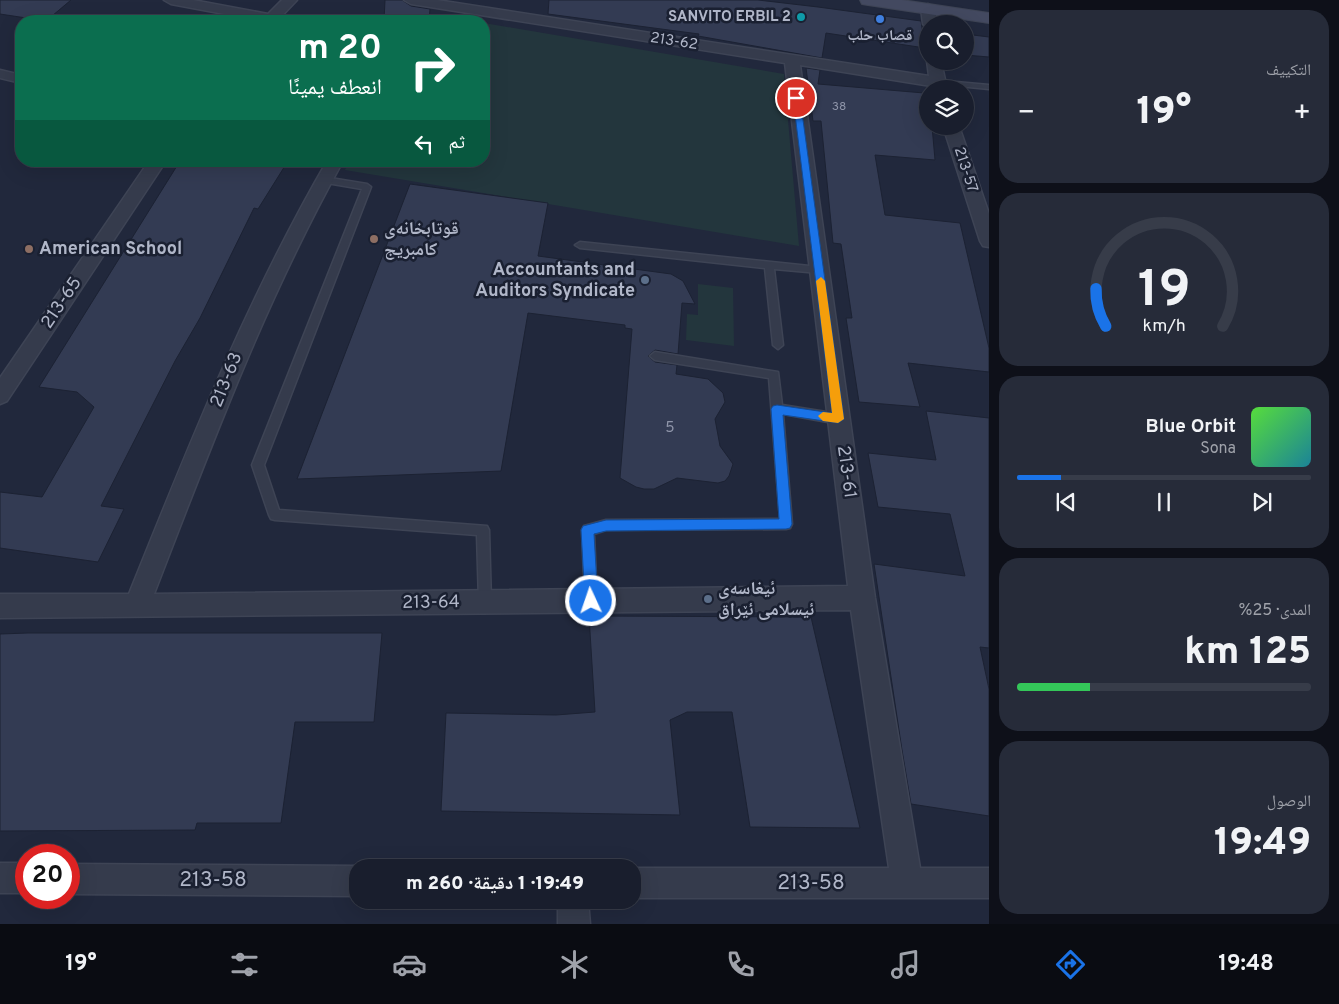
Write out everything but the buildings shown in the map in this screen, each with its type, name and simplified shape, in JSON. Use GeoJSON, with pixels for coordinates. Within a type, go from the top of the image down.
{"type":"FeatureCollection","features":[{"type":"Feature","properties":{"kind":"main road"},"geometry":{"type":"LineString","coordinates":[[868,0],[925,15]]}},
{"type":"Feature","properties":{"kind":"main road"},"geometry":{"type":"LineString","coordinates":[[961,0],[989,4]]}},
{"type":"Feature","properties":{"kind":"main road"},"geometry":{"type":"LineString","coordinates":[[974,18],[989,18]]}},
{"type":"Feature","properties":{"kind":"street"},"geometry":{"type":"LineString","coordinates":[[171,0],[245,15]]}},
{"type":"Feature","properties":{"kind":"street"},"geometry":{"type":"LineString","coordinates":[[275,15],[290,0]]}},
{"type":"Feature","properties":{"kind":"street","name":"213-62"},"geometry":{"type":"LineString","coordinates":[[411,0],[426,9],[469,15]]}},
{"type":"Feature","properties":{"kind":"street","name":"213-62"},"geometry":{"type":"LineString","coordinates":[[490,18],[792,60],[919,82]]}},
{"type":"Feature","properties":{"kind":"street","name":"213-61"},"geometry":{"type":"LineString","coordinates":[[792,60],[862,598],[906,883]]}},
{"type":"Feature","properties":{"kind":"street"},"geometry":{"type":"LineString","coordinates":[[0,74],[15,78]]}},
{"type":"Feature","properties":{"kind":"street","name":"213-57"},"geometry":{"type":"LineString","coordinates":[[954,135],[989,241]]}},
{"type":"Feature","properties":{"kind":"street","name":"213-65"},"geometry":{"type":"LineString","coordinates":[[0,394],[154,167]]}},
{"type":"Feature","properties":{"kind":"street","name":"213-63"},"geometry":{"type":"LineString","coordinates":[[136,606],[239,349],[288,245],[332,167]]}},
{"type":"Feature","properties":{"kind":"street","name":"213-64"},"geometry":{"type":"LineString","coordinates":[[0,606],[862,598]]}},
{"type":"Feature","properties":{"kind":"street"},"geometry":{"type":"LineString","coordinates":[[0,878],[15,878]]}},
{"type":"Feature","properties":{"kind":"street","name":"213-58"},"geometry":{"type":"LineString","coordinates":[[80,878],[349,881]]}},
{"type":"Feature","properties":{"kind":"street","name":"213-58"},"geometry":{"type":"LineString","coordinates":[[641,883],[989,883]]}},
{"type":"Feature","properties":{"kind":"street"},"geometry":{"type":"LineString","coordinates":[[573,909],[574,924]]}},
{"type":"Feature","properties":{"kind":"lane"},"geometry":{"type":"LineString","coordinates":[[974,86],[989,87]]}},
{"type":"Feature","properties":{"kind":"lane"},"geometry":{"type":"LineString","coordinates":[[324,180],[367,187],[258,465],[275,515],[483,530],[485,602]]}},
{"type":"Feature","properties":{"kind":"lane"},"geometry":{"type":"LineString","coordinates":[[580,245],[819,270]]}},
{"type":"Feature","properties":{"kind":"lane"},"geometry":{"type":"LineString","coordinates":[[769,264],[778,345]]}},
{"type":"Feature","properties":{"kind":"lane"},"geometry":{"type":"LineString","coordinates":[[591,601],[588,530],[606,525],[786,524],[774,375],[654,356]]}},
{"type":"Feature","properties":{"kind":"lane"},"geometry":{"type":"LineString","coordinates":[[777,409],[838,419]]}},
{"type":"Feature","properties":{"kind":"shaded area"},"geometry":{"type":"Polygon","coordinates":[[[490,24],[784,74],[799,246],[345,170],[347,167],[490,167],[490,24]]]}},
{"type":"Feature","properties":{"kind":"shaded area"},"geometry":{"type":"Polygon","coordinates":[[[698,284],[733,288],[734,346],[686,340],[687,314],[698,315],[698,284]]]}},
{"type":"Feature","properties":{"kind":"slow traffic"},"geometry":{"type":"LineString","coordinates":[[821,281],[838,419],[823,416]]}},
{"type":"Feature","properties":{"kind":"place","name":"SANVITO ERBIL 2"},"geometry":{"type":"Point","coordinates":[801,17]}},
{"type":"Feature","properties":{"kind":"place","name":"قصاب حلب"},"geometry":{"type":"Point","coordinates":[880,19]}},
{"type":"Feature","properties":{"kind":"place","name":"قوتابخانەی کامبریج"},"geometry":{"type":"Point","coordinates":[374,239]}},
{"type":"Feature","properties":{"kind":"place","name":"American School"},"geometry":{"type":"Point","coordinates":[29,249]}},
{"type":"Feature","properties":{"kind":"place","name":"Accountants and Auditors Syndicate"},"geometry":{"type":"Point","coordinates":[645,280]}},
{"type":"Feature","properties":{"kind":"place","name":"ئیغاسەی ئیسلامی ئێراق"},"geometry":{"type":"Point","coordinates":[708,599]}},
{"type":"Feature","properties":{"kind":"route"},"geometry":{"type":"LineString","coordinates":[[591,601],[588,530],[606,525],[630,524],[786,524],[777,409],[838,419],[796,98]]}}]}
